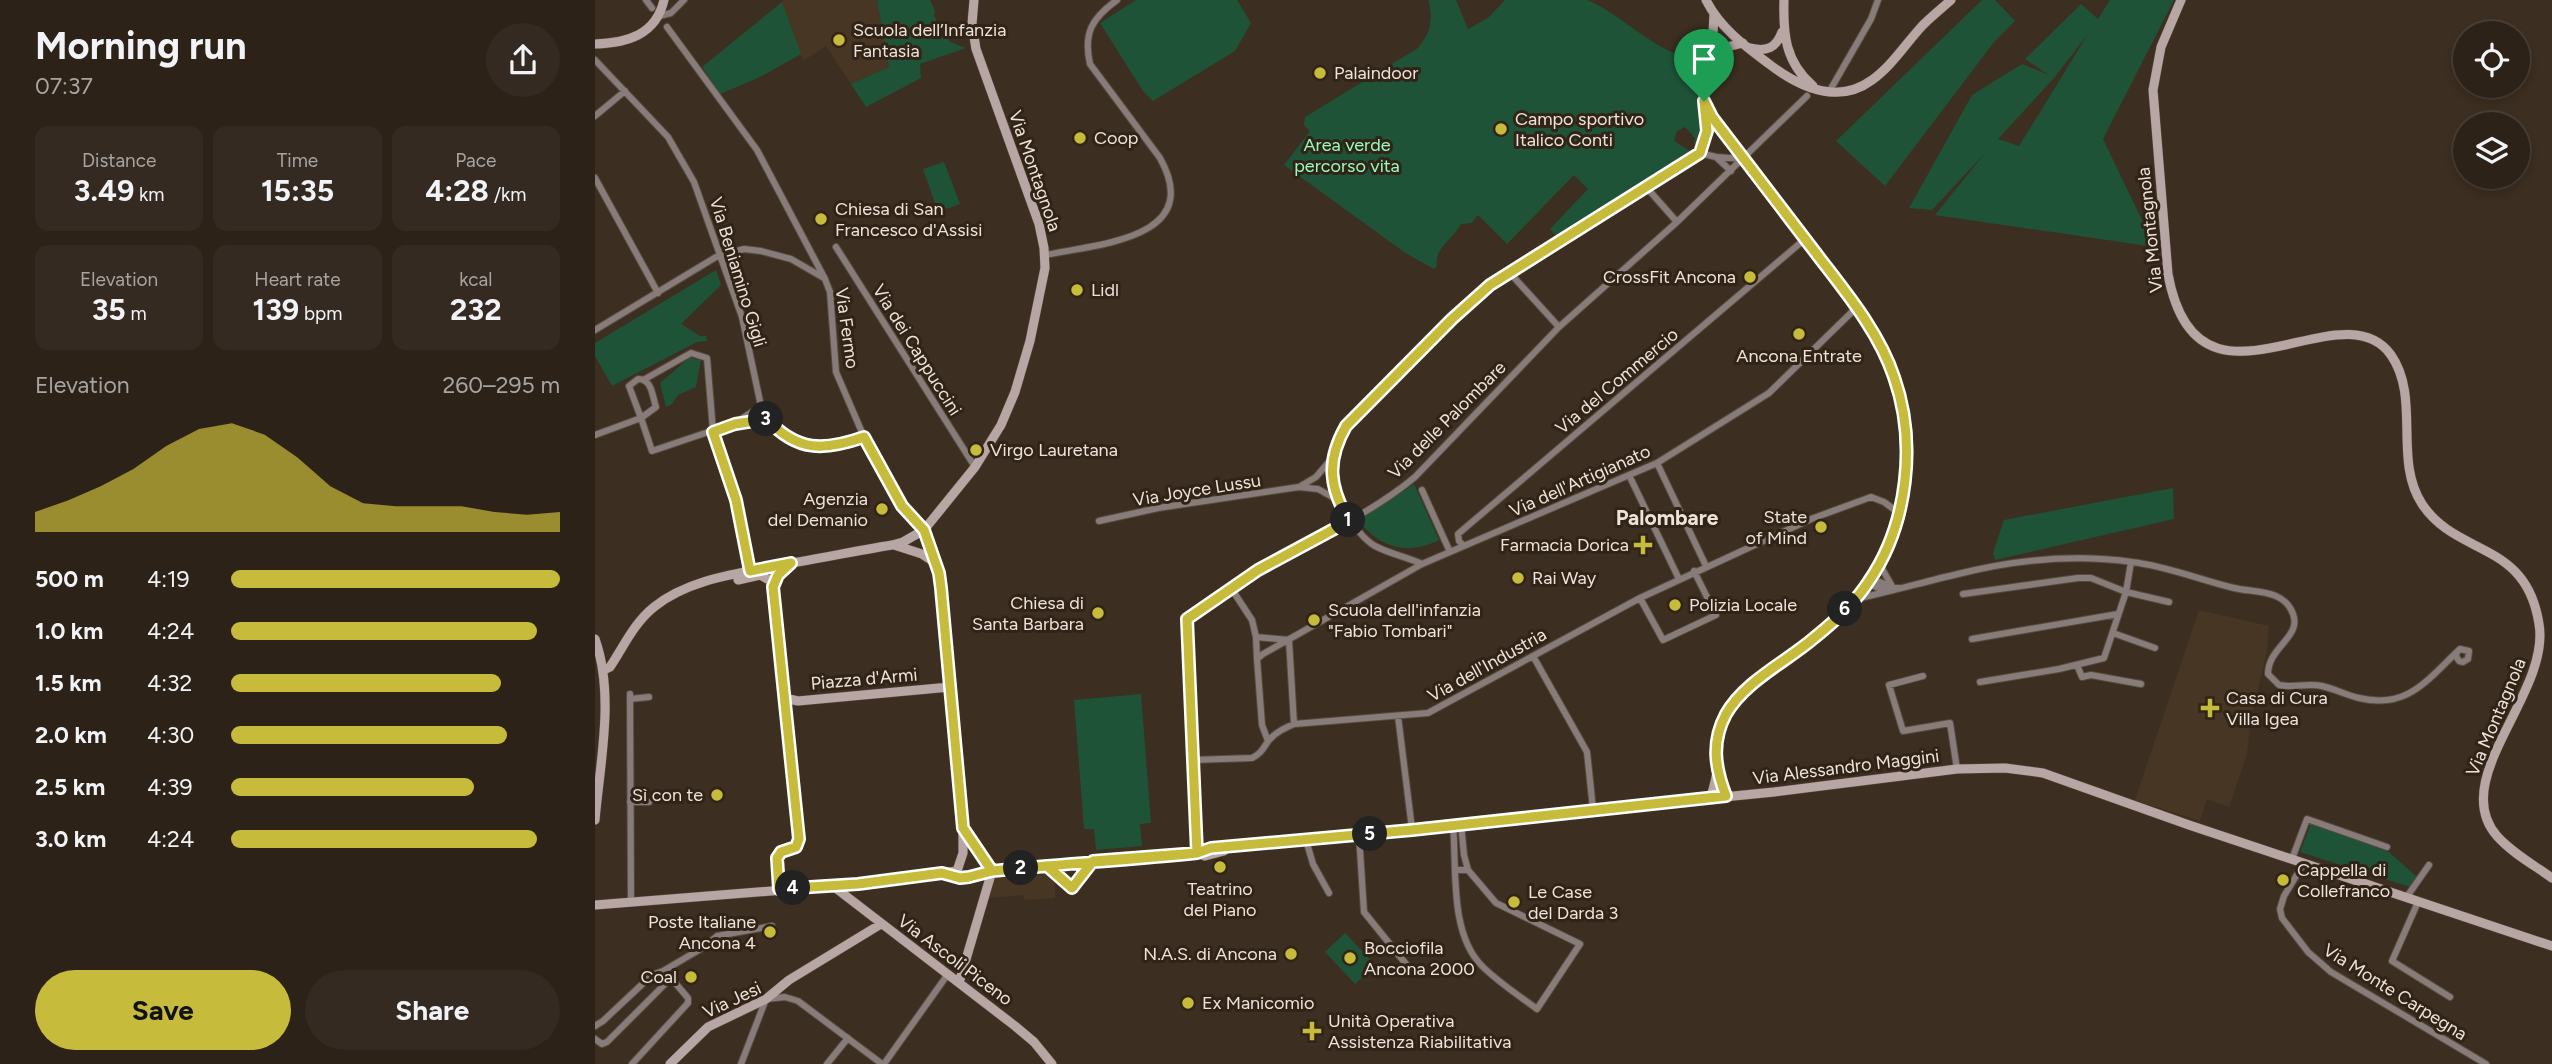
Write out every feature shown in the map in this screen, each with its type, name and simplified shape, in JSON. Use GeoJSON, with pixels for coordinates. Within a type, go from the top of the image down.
{"type":"FeatureCollection","features":[{"type":"Feature","properties":{"kind":"main road"},"geometry":{"type":"LineString","coordinates":[[595,44],[624,42],[637,37],[659,16],[665,0]]}},
{"type":"Feature","properties":{"kind":"main road","name":"Via Montagnola"},"geometry":{"type":"LineString","coordinates":[[604,670],[610,667],[639,621],[653,607],[679,591],[750,571],[892,545],[924,530],[993,441],[1015,392],[1039,303],[1045,256],[1035,211],[977,49],[972,24],[974,0]]}},
{"type":"Feature","properties":{"kind":"main road"},"geometry":{"type":"LineString","coordinates":[[1706,0],[1714,15],[1786,77],[1829,92],[1852,91],[1873,80],[1924,24],[1951,0]]}},
{"type":"Feature","properties":{"kind":"main road"},"geometry":{"type":"LineString","coordinates":[[1784,0],[1784,28],[1791,59],[1800,73],[1817,90]]}},
{"type":"Feature","properties":{"kind":"main road","name":"Via Montagnola"},"geometry":{"type":"LineString","coordinates":[[2181,0],[2166,32],[2158,60],[2154,76],[2153,105],[2172,297],[2193,334],[2204,342],[2227,351],[2354,335],[2376,343],[2390,354],[2402,380],[2410,470],[2417,496],[2432,517],[2445,528],[2494,554],[2515,570],[2530,593],[2539,622],[2536,668],[2487,772],[2482,803],[2489,825],[2497,836],[2552,878]]}},
{"type":"Feature","properties":{"kind":"main road"},"geometry":{"type":"LineString","coordinates":[[1711,797],[1717,773],[1716,746],[1719,732],[1733,705],[1758,680],[1812,640],[1868,583],[1880,565],[1899,513],[1906,468],[1906,426],[1889,363],[1879,342],[1712,117],[1704,101],[1703,84],[1709,62],[1714,15]]}},
{"type":"Feature","properties":{"kind":"main road"},"geometry":{"type":"LineString","coordinates":[[1709,62],[1723,48],[1746,45],[1765,50],[1773,47],[1779,41],[1784,28]]}},
{"type":"Feature","properties":{"kind":"main road"},"geometry":{"type":"LineString","coordinates":[[595,905],[834,886],[957,871],[963,853],[963,828],[941,588],[924,530]]}},
{"type":"Feature","properties":{"kind":"main road"},"geometry":{"type":"LineString","coordinates":[[892,545],[922,554],[934,562]]}},
{"type":"Feature","properties":{"kind":"main road"},"geometry":{"type":"LineString","coordinates":[[779,889],[777,858],[781,852],[796,847],[799,839],[773,587],[778,575],[791,563]]}},
{"type":"Feature","properties":{"kind":"main road","name":"Via Montagnola"},"geometry":{"type":"LineString","coordinates":[[716,579],[723,583],[760,575],[769,580],[773,587]]}},
{"type":"Feature","properties":{"kind":"main road"},"geometry":{"type":"LineString","coordinates":[[595,639],[604,670],[600,701],[595,820]]}},
{"type":"Feature","properties":{"kind":"main road","name":"Piazza d'Armi"},"geometry":{"type":"LineString","coordinates":[[784,694],[789,699],[798,701],[950,687]]}},
{"type":"Feature","properties":{"kind":"main road","name":"Via Alessandro Maggini"},"geometry":{"type":"LineString","coordinates":[[942,873],[960,878],[992,871],[1093,861],[1197,853],[1212,855],[1232,848],[1957,769],[2005,768],[2043,773],[2552,946]]}},
{"type":"Feature","properties":{"kind":"main road"},"geometry":{"type":"LineString","coordinates":[[1717,773],[1726,796]]}},
{"type":"Feature","properties":{"kind":"main road"},"geometry":{"type":"LineString","coordinates":[[960,983],[992,871],[963,828]]}},
{"type":"Feature","properties":{"kind":"main road","name":"Via Ascoli Piceno"},"geometry":{"type":"LineString","coordinates":[[834,886],[1034,1042],[1052,1064]]}},
{"type":"Feature","properties":{"kind":"main road"},"geometry":{"type":"LineString","coordinates":[[766,999],[789,980],[881,924]]}},
{"type":"Feature","properties":{"kind":"main road","name":"Via Jesi"},"geometry":{"type":"LineString","coordinates":[[670,1064],[708,1027],[766,999]]}},
{"type":"Feature","properties":{"kind":"street"},"geometry":{"type":"LineString","coordinates":[[646,0],[652,8]]}},
{"type":"Feature","properties":{"kind":"street"},"geometry":{"type":"LineString","coordinates":[[665,0],[671,5],[683,0]]}},
{"type":"Feature","properties":{"kind":"street"},"geometry":{"type":"LineString","coordinates":[[659,16],[671,13],[683,0]]}},
{"type":"Feature","properties":{"kind":"street"},"geometry":{"type":"LineString","coordinates":[[1045,256],[1133,236],[1155,225],[1169,206],[1172,194],[1168,172],[1090,64],[1086,48],[1094,20],[1117,0]]}},
{"type":"Feature","properties":{"kind":"street"},"geometry":{"type":"LineString","coordinates":[[1829,92],[1871,19],[1878,0]]}},
{"type":"Feature","properties":{"kind":"street","name":"Via Fermo"},"geometry":{"type":"LineString","coordinates":[[667,27],[757,150],[825,279],[830,292],[837,372],[864,437],[902,506],[924,530]]}},
{"type":"Feature","properties":{"kind":"street","name":"Via Beniamino Gigli"},"geometry":{"type":"LineString","coordinates":[[595,60],[668,137],[682,158],[702,201],[742,317],[761,406],[767,419],[788,438],[808,446],[829,448],[864,437]]}},
{"type":"Feature","properties":{"kind":"street"},"geometry":{"type":"LineString","coordinates":[[595,116],[625,91]]}},
{"type":"Feature","properties":{"kind":"street","name":"Via delle Palombare"},"geometry":{"type":"LineString","coordinates":[[1197,853],[1187,619],[1231,587],[1349,521],[1415,477],[1559,327],[1677,222],[1807,96]]}},
{"type":"Feature","properties":{"kind":"street"},"geometry":{"type":"LineString","coordinates":[[1422,564],[1375,547],[1349,521],[1336,499],[1332,481],[1333,457],[1346,426],[1452,319],[1490,285],[1700,153],[1707,131],[1704,101]]}},
{"type":"Feature","properties":{"kind":"street"},"geometry":{"type":"LineString","coordinates":[[1700,153],[1744,159]]}},
{"type":"Feature","properties":{"kind":"street"},"geometry":{"type":"LineString","coordinates":[[1716,157],[1731,171]]}},
{"type":"Feature","properties":{"kind":"street"},"geometry":{"type":"LineString","coordinates":[[595,178],[658,293]]}},
{"type":"Feature","properties":{"kind":"street"},"geometry":{"type":"LineString","coordinates":[[1647,188],[1677,222]]}},
{"type":"Feature","properties":{"kind":"street","name":"Via del Commercio"},"geometry":{"type":"LineString","coordinates":[[1464,547],[1458,534],[1805,239]]}},
{"type":"Feature","properties":{"kind":"street","name":"Via dei Cappuccini"},"geometry":{"type":"LineString","coordinates":[[836,247],[975,467]]}},
{"type":"Feature","properties":{"kind":"street"},"geometry":{"type":"LineString","coordinates":[[595,330],[721,255],[744,249],[791,259],[825,279]]}},
{"type":"Feature","properties":{"kind":"street"},"geometry":{"type":"LineString","coordinates":[[1509,272],[1559,327]]}},
{"type":"Feature","properties":{"kind":"street","name":"Via dell'Artigianato"},"geometry":{"type":"LineString","coordinates":[[1257,659],[1422,564],[1657,463],[1769,393],[1856,308]]}},
{"type":"Feature","properties":{"kind":"street"},"geometry":{"type":"LineString","coordinates":[[750,571],[736,500],[713,432],[707,358],[694,351],[629,386],[652,452],[713,432],[735,424],[767,419]]}},
{"type":"Feature","properties":{"kind":"street"},"geometry":{"type":"LineString","coordinates":[[595,435],[641,418],[656,407],[649,382],[645,379]]}},
{"type":"Feature","properties":{"kind":"street"},"geometry":{"type":"LineString","coordinates":[[735,424],[761,406]]}},
{"type":"Feature","properties":{"kind":"street","name":"Via Joyce Lussu"},"geometry":{"type":"LineString","coordinates":[[1299,487],[1316,477],[1333,457]]}},
{"type":"Feature","properties":{"kind":"street"},"geometry":{"type":"LineString","coordinates":[[1657,463],[1706,566]]}},
{"type":"Feature","properties":{"kind":"street"},"geometry":{"type":"LineString","coordinates":[[1629,475],[1679,579]]}},
{"type":"Feature","properties":{"kind":"street"},"geometry":{"type":"LineString","coordinates":[[1316,477],[1332,481]]}},
{"type":"Feature","properties":{"kind":"street"},"geometry":{"type":"LineString","coordinates":[[1318,489],[1332,481]]}},
{"type":"Feature","properties":{"kind":"street","name":"Via Joyce Lussu"},"geometry":{"type":"LineString","coordinates":[[1099,521],[1159,508],[1299,487],[1318,489],[1336,499]]}},
{"type":"Feature","properties":{"kind":"street"},"geometry":{"type":"LineString","coordinates":[[1422,491],[1450,552]]}},
{"type":"Feature","properties":{"kind":"street","name":"Via dell'Industria"},"geometry":{"type":"LineString","coordinates":[[1294,724],[1428,713],[1694,571],[1861,499],[1871,497],[1880,500],[1899,513]]}},
{"type":"Feature","properties":{"kind":"street"},"geometry":{"type":"LineString","coordinates":[[1855,599],[1893,589],[1904,589],[1959,573],[2023,562],[2082,558],[2131,562],[2163,567],[2237,589],[2272,593],[2290,607],[2295,618],[2294,627],[2290,636],[2270,658],[2268,666],[2268,674],[2279,685],[2319,685],[2355,697],[2390,701],[2414,690],[2462,648],[2469,652],[2469,659],[2461,662],[2451,659]]}},
{"type":"Feature","properties":{"kind":"street"},"geometry":{"type":"LineString","coordinates":[[1980,682],[2104,658],[2126,593],[2131,562]]}},
{"type":"Feature","properties":{"kind":"street"},"geometry":{"type":"LineString","coordinates":[[1880,565],[1893,589]]}},
{"type":"Feature","properties":{"kind":"street"},"geometry":{"type":"LineString","coordinates":[[1640,598],[1663,640],[1716,615],[1694,571]]}},
{"type":"Feature","properties":{"kind":"street"},"geometry":{"type":"LineString","coordinates":[[1963,594],[2091,578],[2126,593],[2169,602]]}},
{"type":"Feature","properties":{"kind":"street"},"geometry":{"type":"LineString","coordinates":[[1868,583],[1880,582],[1893,589]]}},
{"type":"Feature","properties":{"kind":"street"},"geometry":{"type":"LineString","coordinates":[[1231,587],[1252,620],[1256,637],[1262,725],[1268,741]]}},
{"type":"Feature","properties":{"kind":"street"},"geometry":{"type":"LineString","coordinates":[[1972,639],[2118,614]]}},
{"type":"Feature","properties":{"kind":"street"},"geometry":{"type":"LineString","coordinates":[[2113,633],[2155,648]]}},
{"type":"Feature","properties":{"kind":"street"},"geometry":{"type":"LineString","coordinates":[[1192,760],[1252,758],[1261,753],[1268,741],[1278,732],[1294,724],[1289,640],[1256,637]]}},
{"type":"Feature","properties":{"kind":"street"},"geometry":{"type":"LineString","coordinates":[[2457,652],[2456,656],[2461,662]]}},
{"type":"Feature","properties":{"kind":"street"},"geometry":{"type":"LineString","coordinates":[[1533,656],[1587,752],[1593,809]]}},
{"type":"Feature","properties":{"kind":"street"},"geometry":{"type":"LineString","coordinates":[[2088,663],[2091,676]]}},
{"type":"Feature","properties":{"kind":"street"},"geometry":{"type":"LineString","coordinates":[[2077,665],[2082,677],[2141,684]]}},
{"type":"Feature","properties":{"kind":"street"},"geometry":{"type":"LineString","coordinates":[[1923,676],[1889,685],[1903,731],[1949,723],[1957,769]]}},
{"type":"Feature","properties":{"kind":"street"},"geometry":{"type":"LineString","coordinates":[[631,901],[630,697],[649,697]]}},
{"type":"Feature","properties":{"kind":"street"},"geometry":{"type":"LineString","coordinates":[[1398,716],[1412,830]]}},
{"type":"Feature","properties":{"kind":"street"},"geometry":{"type":"LineString","coordinates":[[630,802],[649,802]]}},
{"type":"Feature","properties":{"kind":"street"},"geometry":{"type":"LineString","coordinates":[[2292,859],[2307,819],[2387,847]]}},
{"type":"Feature","properties":{"kind":"street"},"geometry":{"type":"LineString","coordinates":[[1457,825],[1468,870],[1496,903],[1580,944],[1537,1009],[1480,964],[1465,939],[1457,902],[1457,825]]}},
{"type":"Feature","properties":{"kind":"street"},"geometry":{"type":"LineString","coordinates":[[1359,835],[1364,912],[1410,969]]}},
{"type":"Feature","properties":{"kind":"street"},"geometry":{"type":"LineString","coordinates":[[1307,840],[1313,864],[1329,893]]}},
{"type":"Feature","properties":{"kind":"street"},"geometry":{"type":"LineString","coordinates":[[1047,866],[1072,888],[1093,861]]}},
{"type":"Feature","properties":{"kind":"street","name":"Via Monte Carpegna"},"geometry":{"type":"LineString","coordinates":[[2304,863],[2284,896],[2280,909],[2286,924],[2308,952],[2331,972],[2486,1064]]}},
{"type":"Feature","properties":{"kind":"street"},"geometry":{"type":"LineString","coordinates":[[2406,898],[2429,865]]}},
{"type":"Feature","properties":{"kind":"street"},"geometry":{"type":"LineString","coordinates":[[1456,870],[1468,870]]}},
{"type":"Feature","properties":{"kind":"street"},"geometry":{"type":"LineString","coordinates":[[2418,902],[2392,961],[2450,998]]}},
{"type":"Feature","properties":{"kind":"street"},"geometry":{"type":"LineString","coordinates":[[595,1026],[652,975],[704,947],[717,936],[772,926]]}},
{"type":"Feature","properties":{"kind":"street","name":"Via Jesi"},"geometry":{"type":"LineString","coordinates":[[632,1064],[682,1011],[688,998],[663,971]]}},
{"type":"Feature","properties":{"kind":"street"},"geometry":{"type":"LineString","coordinates":[[883,1064],[948,974]]}},
{"type":"Feature","properties":{"kind":"street"},"geometry":{"type":"LineString","coordinates":[[595,1039],[602,1044],[607,1042],[671,978]]}},
{"type":"Feature","properties":{"kind":"street","name":"Via Jesi"},"geometry":{"type":"LineString","coordinates":[[766,999],[785,997],[798,1001],[883,1064]]}},
{"type":"Feature","properties":{"kind":"street"},"geometry":{"type":"LineString","coordinates":[[741,1064],[766,999]]}},
{"type":"Feature","properties":{"kind":"street"},"geometry":{"type":"LineString","coordinates":[[827,1064],[848,1038]]}},
{"type":"Feature","properties":{"kind":"shaded area","name":"Scuola dell’Infanzia Fantasia"},"geometry":{"type":"Polygon","coordinates":[[[877,0],[889,67],[851,84],[826,46],[803,61],[782,2],[877,0]]]}},
{"type":"Feature","properties":{"kind":"shaded area","name":"Casa di Cura Villa Igea"},"geometry":{"type":"Polygon","coordinates":[[[2199,610],[2269,626],[2267,651],[2251,719],[2247,754],[2229,807],[2207,799],[2200,821],[2135,800],[2199,610]]]}},
{"type":"Feature","properties":{"kind":"shaded area"},"geometry":{"type":"Polygon","coordinates":[[[1046,874],[1055,881],[1055,898],[1024,900],[1023,895],[989,898],[995,878],[1046,874]]]}},
{"type":"Feature","properties":{"kind":"green space"},"geometry":{"type":"Polygon","coordinates":[[[877,0],[930,0],[935,11],[934,16],[950,42],[966,48],[920,64],[921,78],[866,107],[851,84],[889,67],[877,0]]]}},
{"type":"Feature","properties":{"kind":"green space"},"geometry":{"type":"Polygon","coordinates":[[[1136,0],[1237,0],[1251,23],[1235,51],[1153,101],[1143,91],[1100,23],[1136,0]]]}},
{"type":"Feature","properties":{"kind":"green space","name":"Area verde percorso vita"},"geometry":{"type":"Polygon","coordinates":[[[1428,0],[1456,0],[1468,29],[1488,18],[1505,0],[1587,0],[1656,44],[1685,57],[1701,59],[1696,87],[1703,117],[1698,145],[1685,127],[1677,131],[1674,141],[1690,151],[1691,155],[1556,236],[1550,229],[1588,189],[1574,175],[1507,244],[1478,215],[1472,223],[1461,224],[1438,254],[1437,266],[1434,269],[1404,252],[1284,165],[1310,131],[1304,125],[1305,117],[1418,48],[1430,26],[1428,0]]]}},
{"type":"Feature","properties":{"kind":"green space"},"geometry":{"type":"Polygon","coordinates":[[[1982,0],[1995,0],[2015,21],[1994,42],[1885,186],[1836,141],[1982,0]]]}},
{"type":"Feature","properties":{"kind":"green space"},"geometry":{"type":"Polygon","coordinates":[[[2110,0],[2174,0],[2103,139],[2155,247],[1935,215],[1985,153],[1932,210],[1909,208],[1972,95],[2022,64],[2049,75],[2025,59],[2081,4],[2098,19],[2110,0]],[[2088,34],[2054,78],[1998,139],[2019,146],[2088,34]]]}},
{"type":"Feature","properties":{"kind":"green space"},"geometry":{"type":"Polygon","coordinates":[[[782,2],[801,54],[760,77],[720,94],[702,67],[782,2]]]}},
{"type":"Feature","properties":{"kind":"green space"},"geometry":{"type":"Polygon","coordinates":[[[944,162],[960,204],[938,212],[923,169],[944,162]]]}},
{"type":"Feature","properties":{"kind":"green space"},"geometry":{"type":"Polygon","coordinates":[[[716,270],[721,285],[681,324],[700,336],[706,336],[707,341],[697,342],[612,386],[595,356],[595,343],[716,270]]]}},
{"type":"Feature","properties":{"kind":"green space"},"geometry":{"type":"Polygon","coordinates":[[[689,358],[701,360],[696,387],[678,395],[672,404],[666,407],[660,383],[689,358]]]}},
{"type":"Feature","properties":{"kind":"green space"},"geometry":{"type":"Polygon","coordinates":[[[1414,484],[1439,540],[1418,547],[1398,547],[1380,540],[1363,526],[1363,518],[1414,484]]]}},
{"type":"Feature","properties":{"kind":"green space"},"geometry":{"type":"Polygon","coordinates":[[[2173,488],[2174,519],[1995,560],[1993,553],[2004,520],[2173,488]]]}},
{"type":"Feature","properties":{"kind":"green space"},"geometry":{"type":"Polygon","coordinates":[[[1141,694],[1151,823],[1140,824],[1142,846],[1096,850],[1094,829],[1084,829],[1074,700],[1141,694]]]}},
{"type":"Feature","properties":{"kind":"green space"},"geometry":{"type":"Polygon","coordinates":[[[2311,824],[2389,852],[2417,877],[2410,887],[2300,852],[2311,824]]]}},
{"type":"Feature","properties":{"kind":"green space","name":"Bocciofila Ancona 2000"},"geometry":{"type":"Polygon","coordinates":[[[1345,933],[1375,965],[1355,984],[1325,952],[1345,933]]]}},
{"type":"Feature","properties":{"kind":"place","name":"Scuola dell’Infanzia Fantasia"},"geometry":{"type":"Point","coordinates":[839,40]}},
{"type":"Feature","properties":{"kind":"place","name":"Palaindoor"},"geometry":{"type":"Point","coordinates":[1320,73]}},
{"type":"Feature","properties":{"kind":"place","name":"Campo sportivo Italico Conti"},"geometry":{"type":"Point","coordinates":[1501,129]}},
{"type":"Feature","properties":{"kind":"place","name":"Coop"},"geometry":{"type":"Point","coordinates":[1080,138]}},
{"type":"Feature","properties":{"kind":"place","name":"Chiesa di San Francesco d'Assisi"},"geometry":{"type":"Point","coordinates":[821,219]}},
{"type":"Feature","properties":{"kind":"place","name":"CrossFit Ancona"},"geometry":{"type":"Point","coordinates":[1750,277]}},
{"type":"Feature","properties":{"kind":"place","name":"Lidl"},"geometry":{"type":"Point","coordinates":[1077,290]}},
{"type":"Feature","properties":{"kind":"place","name":"Ancona Entrate"},"geometry":{"type":"Point","coordinates":[1799,334]}},
{"type":"Feature","properties":{"kind":"place","name":"Virgo Lauretana"},"geometry":{"type":"Point","coordinates":[976,450]}},
{"type":"Feature","properties":{"kind":"place","name":"Agenzia del Demanio"},"geometry":{"type":"Point","coordinates":[882,509]}},
{"type":"Feature","properties":{"kind":"place","name":"State of Mind"},"geometry":{"type":"Point","coordinates":[1821,527]}},
{"type":"Feature","properties":{"kind":"place","name":"Farmacia Dorica"},"geometry":{"type":"Point","coordinates":[1643,545]}},
{"type":"Feature","properties":{"kind":"place","name":"Rai Way"},"geometry":{"type":"Point","coordinates":[1518,578]}},
{"type":"Feature","properties":{"kind":"place","name":"Polizia Locale"},"geometry":{"type":"Point","coordinates":[1675,605]}},
{"type":"Feature","properties":{"kind":"place","name":"Chiesa di Santa Barbara"},"geometry":{"type":"Point","coordinates":[1098,613]}},
{"type":"Feature","properties":{"kind":"place","name":"Scuola dell'infanzia \"Fabio Tombari\""},"geometry":{"type":"Point","coordinates":[1314,620]}},
{"type":"Feature","properties":{"kind":"place","name":"Casa di Cura Villa Igea"},"geometry":{"type":"Point","coordinates":[2210,708]}},
{"type":"Feature","properties":{"kind":"place","name":"Sì con te"},"geometry":{"type":"Point","coordinates":[717,795]}},
{"type":"Feature","properties":{"kind":"place","name":"Teatrino del Piano"},"geometry":{"type":"Point","coordinates":[1220,867]}},
{"type":"Feature","properties":{"kind":"place","name":"Cappella di Collefranco"},"geometry":{"type":"Point","coordinates":[2283,880]}},
{"type":"Feature","properties":{"kind":"place","name":"Le Case del Darda 3"},"geometry":{"type":"Point","coordinates":[1514,902]}},
{"type":"Feature","properties":{"kind":"place","name":"Poste Italiane Ancona 4"},"geometry":{"type":"Point","coordinates":[770,932]}},
{"type":"Feature","properties":{"kind":"place","name":"N.A.S. di Ancona"},"geometry":{"type":"Point","coordinates":[1291,954]}},
{"type":"Feature","properties":{"kind":"place","name":"Bocciofila Ancona 2000"},"geometry":{"type":"Point","coordinates":[1350,958]}},
{"type":"Feature","properties":{"kind":"place","name":"Coal"},"geometry":{"type":"Point","coordinates":[691,977]}},
{"type":"Feature","properties":{"kind":"place","name":"Ex Manicomio"},"geometry":{"type":"Point","coordinates":[1188,1003]}},
{"type":"Feature","properties":{"kind":"place","name":"Unità Operativa Assistenza Riabilitativa"},"geometry":{"type":"Point","coordinates":[1312,1031]}},
{"type":"Feature","properties":{"kind":"district","name":"Palombare"},"geometry":{"type":"Point","coordinates":[1667,517]}},
{"type":"Feature","properties":{"kind":"route"},"geometry":{"type":"LineString","coordinates":[[1704,101],[1707,131],[1700,153],[1490,285],[1452,319],[1346,426],[1333,457],[1332,481],[1336,499],[1349,521],[1258,570],[1187,619],[1197,853],[1093,861],[992,871],[963,828],[941,588],[939,573],[924,530],[902,506],[864,437],[829,448],[808,446],[788,438],[767,419],[735,424],[713,432],[736,500],[750,571],[791,563],[778,575],[773,587],[799,839],[793,850],[781,852],[777,858],[779,889],[858,884],[942,873],[960,878],[992,871],[1047,866],[1072,888],[1093,861],[1161,857],[1197,853],[1211,848],[1412,830],[1726,796],[1717,773],[1716,760],[1719,732],[1726,714],[1758,680],[1835,620],[1855,599],[1880,565],[1903,494],[1906,426],[1895,379],[1868,324],[1712,117],[1704,101]]}}]}
